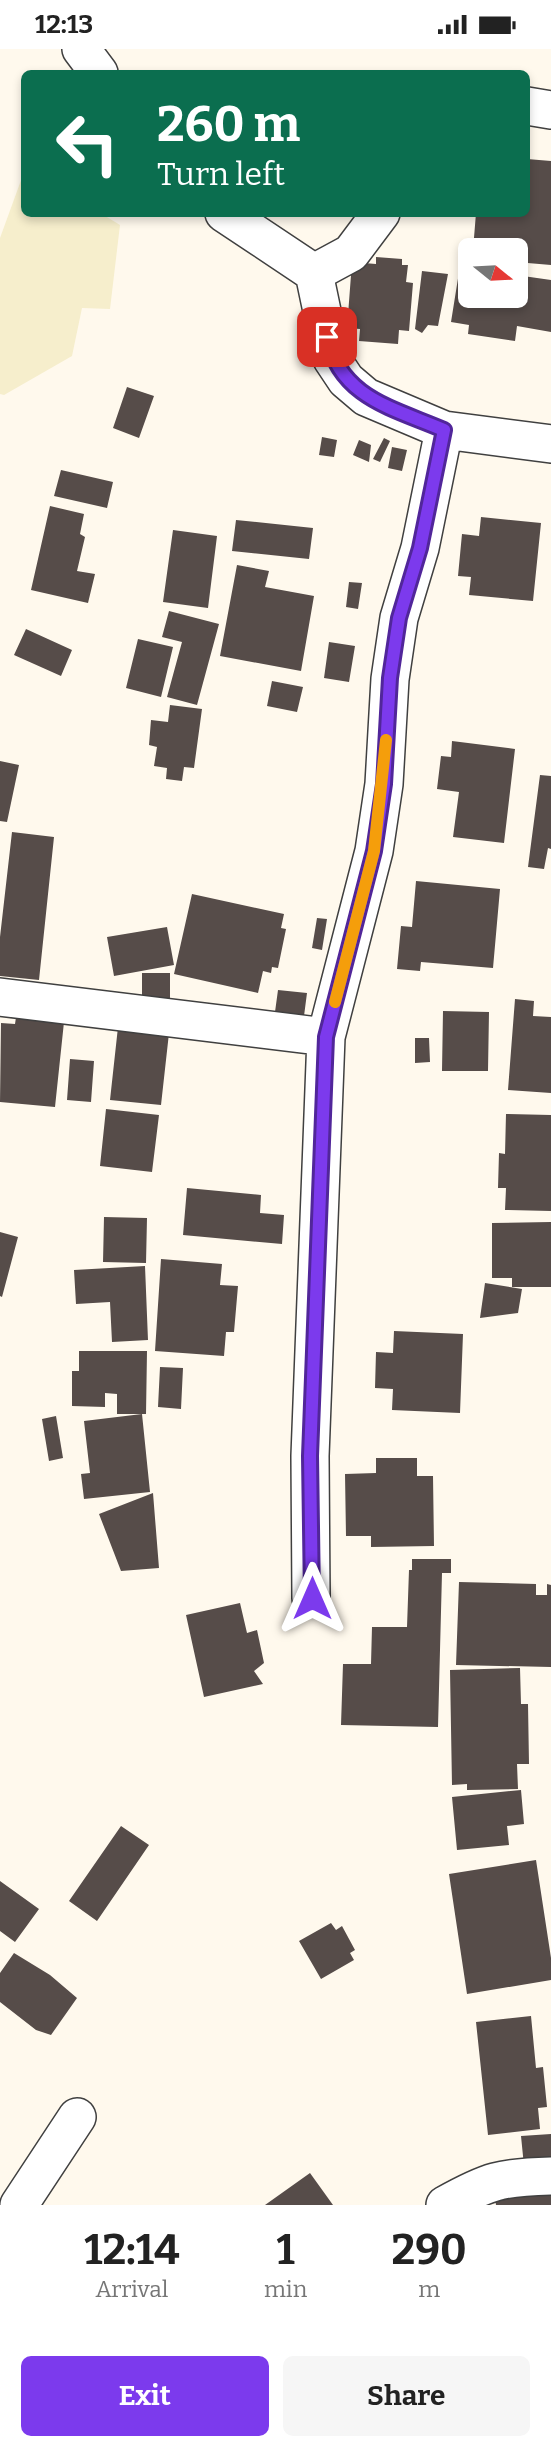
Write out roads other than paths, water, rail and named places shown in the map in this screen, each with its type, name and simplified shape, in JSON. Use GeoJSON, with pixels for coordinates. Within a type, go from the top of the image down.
{"type":"FeatureCollection","features":[{"type":"Feature","properties":{"kind":"street"},"geometry":{"type":"LineString","coordinates":[[81,49],[97,70]]}},
{"type":"Feature","properties":{"kind":"street"},"geometry":{"type":"LineString","coordinates":[[530,106],[551,110]]}},
{"type":"Feature","properties":{"kind":"street"},"geometry":{"type":"LineString","coordinates":[[230,217],[314,273],[332,359],[346,380],[366,397],[444,430],[551,444]]}},
{"type":"Feature","properties":{"kind":"street"},"geometry":{"type":"LineString","coordinates":[[314,273],[351,253],[378,217]]}},
{"type":"Feature","properties":{"kind":"street"},"geometry":{"type":"LineString","coordinates":[[312,1598],[310,1456],[326,1037],[374,851],[384,784],[390,678],[399,618],[420,548],[444,430]]}},
{"type":"Feature","properties":{"kind":"street"},"geometry":{"type":"LineString","coordinates":[[0,997],[326,1037]]}},
{"type":"Feature","properties":{"kind":"street"},"geometry":{"type":"LineString","coordinates":[[19,2205],[77,2117]]}},
{"type":"Feature","properties":{"kind":"street"},"geometry":{"type":"LineString","coordinates":[[445,2205],[476,2188],[507,2177],[551,2176]]}}]}
